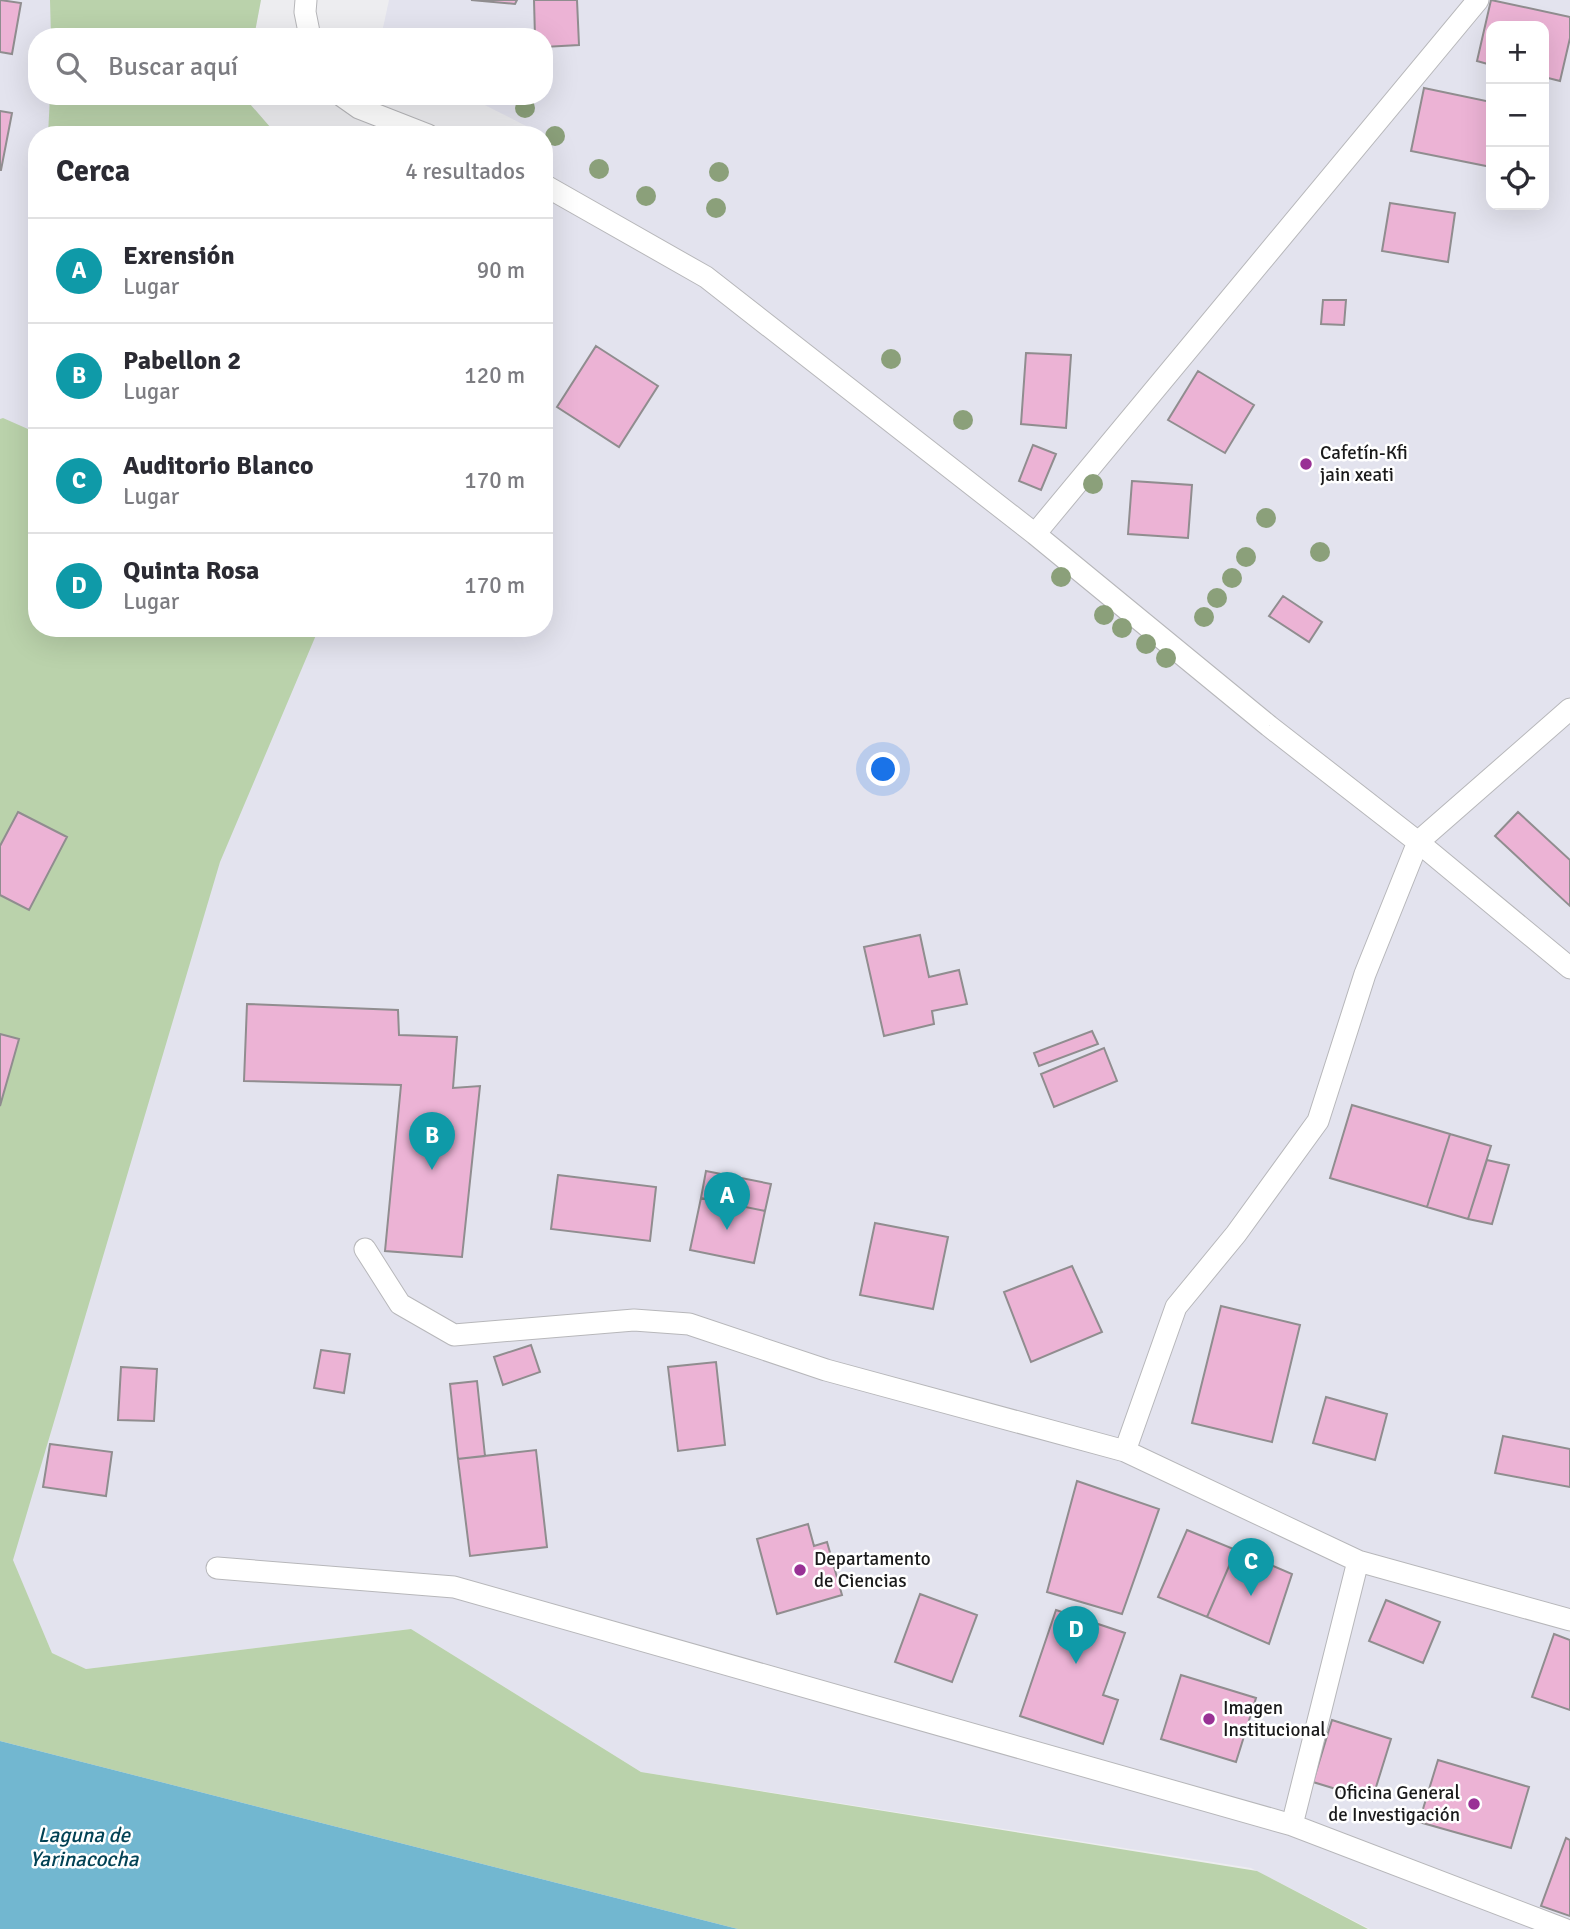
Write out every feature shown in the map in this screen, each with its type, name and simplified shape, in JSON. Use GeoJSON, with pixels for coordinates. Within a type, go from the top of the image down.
{"type":"FeatureCollection","features":[{"type":"Feature","properties":{"kind":"lane"},"geometry":{"type":"LineString","coordinates":[[306,0],[308,28]]}},
{"type":"Feature","properties":{"kind":"lane"},"geometry":{"type":"LineString","coordinates":[[1035,534],[1478,0]]}},
{"type":"Feature","properties":{"kind":"lane"},"geometry":{"type":"LineString","coordinates":[[355,105],[405,126]]}},
{"type":"Feature","properties":{"kind":"lane"},"geometry":{"type":"LineString","coordinates":[[553,190],[706,277],[1035,534],[1570,968]]}},
{"type":"Feature","properties":{"kind":"lane"},"geometry":{"type":"LineString","coordinates":[[1125,1451],[1176,1307],[1236,1234],[1318,1121],[1365,974],[1418,842],[1570,709]]}},
{"type":"Feature","properties":{"kind":"lane"},"geometry":{"type":"LineString","coordinates":[[365,1249],[400,1304],[454,1335],[634,1320],[689,1324],[826,1370],[1125,1451],[1359,1560],[1570,1620]]}},
{"type":"Feature","properties":{"kind":"lane"},"geometry":{"type":"LineString","coordinates":[[1292,1825],[1359,1560]]}},
{"type":"Feature","properties":{"kind":"lane"},"geometry":{"type":"LineString","coordinates":[[217,1569],[454,1587],[1292,1825],[1564,1929]]}},
{"type":"Feature","properties":{"kind":"shaded area"},"geometry":{"type":"Polygon","coordinates":[[[0,0],[261,0],[256,28],[28,28],[28,105],[251,105],[269,126],[28,126],[28,637],[553,637],[553,126],[526,126],[485,105],[553,105],[553,28],[383,28],[389,0],[1570,0],[1570,1929],[1370,1929],[1251,1868],[641,1772],[411,1629],[86,1669],[52,1653],[13,1561],[0,1562],[0,0]]]}},
{"type":"Feature","properties":{"kind":"green space"},"geometry":{"type":"Polygon","coordinates":[[[50,0],[261,0],[256,28],[51,28],[50,0]]]}},
{"type":"Feature","properties":{"kind":"green space"},"geometry":{"type":"Polygon","coordinates":[[[50,105],[251,105],[269,126],[48,126],[50,105]]]}},
{"type":"Feature","properties":{"kind":"green space"},"geometry":{"type":"Polygon","coordinates":[[[0,419],[28,429],[28,637],[315,637],[220,862],[13,1560],[52,1653],[86,1669],[411,1629],[641,1772],[1257,1871],[1368,1929],[738,1929],[0,1741],[0,419]]]}},
{"type":"Feature","properties":{"kind":"water","name":"Laguna de Yarinacocha"},"geometry":{"type":"Polygon","coordinates":[[[0,1741],[738,1929],[0,1929],[0,1741]]]}},
{"type":"Feature","properties":{"kind":"building"},"geometry":{"type":"Polygon","coordinates":[[[0,0],[21,3],[12,54],[0,52],[0,0]]]}},
{"type":"Feature","properties":{"kind":"building"},"geometry":{"type":"Polygon","coordinates":[[[471,0],[517,0],[515,4],[471,0]]]}},
{"type":"Feature","properties":{"kind":"building"},"geometry":{"type":"Polygon","coordinates":[[[534,0],[577,0],[579,45],[553,46],[553,28],[535,28],[534,0]]]}},
{"type":"Feature","properties":{"kind":"building"},"geometry":{"type":"Polygon","coordinates":[[[1491,0],[1570,17],[1570,38],[1560,81],[1549,78],[1549,21],[1486,21],[1491,0]]]}},
{"type":"Feature","properties":{"kind":"building"},"geometry":{"type":"Polygon","coordinates":[[[1486,22],[1486,64],[1477,61],[1486,22]]]}},
{"type":"Feature","properties":{"kind":"building"},"geometry":{"type":"Polygon","coordinates":[[[1424,88],[1486,101],[1486,166],[1411,151],[1424,88]]]}},
{"type":"Feature","properties":{"kind":"building"},"geometry":{"type":"Polygon","coordinates":[[[0,111],[12,113],[1,170],[0,170],[0,111]]]}},
{"type":"Feature","properties":{"kind":"building"},"geometry":{"type":"Polygon","coordinates":[[[1390,203],[1455,213],[1448,262],[1382,251],[1390,203]]]}},
{"type":"Feature","properties":{"kind":"building"},"geometry":{"type":"Polygon","coordinates":[[[1323,300],[1346,300],[1344,325],[1321,324],[1323,300]]]}},
{"type":"Feature","properties":{"kind":"building"},"geometry":{"type":"Polygon","coordinates":[[[596,346],[658,386],[619,447],[557,407],[596,346]]]}},
{"type":"Feature","properties":{"kind":"building"},"geometry":{"type":"Polygon","coordinates":[[[1026,353],[1071,355],[1066,428],[1021,424],[1026,353]]]}},
{"type":"Feature","properties":{"kind":"building"},"geometry":{"type":"Polygon","coordinates":[[[1198,371],[1254,405],[1225,453],[1168,420],[1198,371]]]}},
{"type":"Feature","properties":{"kind":"building"},"geometry":{"type":"Polygon","coordinates":[[[1033,445],[1056,454],[1041,490],[1019,481],[1033,445]]]}},
{"type":"Feature","properties":{"kind":"building"},"geometry":{"type":"Polygon","coordinates":[[[1132,481],[1192,485],[1188,538],[1128,534],[1132,481]]]}},
{"type":"Feature","properties":{"kind":"building"},"geometry":{"type":"Polygon","coordinates":[[[1283,596],[1322,622],[1309,642],[1269,616],[1283,596]]]}},
{"type":"Feature","properties":{"kind":"building"},"geometry":{"type":"Polygon","coordinates":[[[18,812],[67,837],[29,910],[0,895],[0,846],[18,812]]]}},
{"type":"Feature","properties":{"kind":"building"},"geometry":{"type":"Polygon","coordinates":[[[1518,812],[1570,860],[1570,906],[1495,836],[1518,812]]]}},
{"type":"Feature","properties":{"kind":"building"},"geometry":{"type":"Polygon","coordinates":[[[920,935],[929,977],[959,970],[967,1004],[932,1011],[934,1024],[884,1036],[864,947],[920,935]]]}},
{"type":"Feature","properties":{"kind":"building"},"geometry":{"type":"Polygon","coordinates":[[[247,1004],[398,1010],[399,1035],[457,1037],[453,1088],[480,1086],[462,1257],[385,1251],[401,1085],[244,1081],[247,1004]]]}},
{"type":"Feature","properties":{"kind":"building"},"geometry":{"type":"Polygon","coordinates":[[[1092,1031],[1098,1044],[1039,1066],[1034,1053],[1092,1031]]]}},
{"type":"Feature","properties":{"kind":"building"},"geometry":{"type":"Polygon","coordinates":[[[0,1034],[19,1039],[0,1106],[0,1034]]]}},
{"type":"Feature","properties":{"kind":"building"},"geometry":{"type":"Polygon","coordinates":[[[1104,1048],[1117,1081],[1054,1107],[1041,1074],[1104,1048]]]}},
{"type":"Feature","properties":{"kind":"building"},"geometry":{"type":"Polygon","coordinates":[[[1352,1105],[1450,1134],[1427,1207],[1330,1178],[1352,1105]]]}},
{"type":"Feature","properties":{"kind":"building"},"geometry":{"type":"Polygon","coordinates":[[[1450,1134],[1491,1146],[1468,1219],[1427,1207],[1450,1134]]]}},
{"type":"Feature","properties":{"kind":"building"},"geometry":{"type":"Polygon","coordinates":[[[1487,1160],[1509,1165],[1492,1224],[1468,1219],[1487,1160]]]}},
{"type":"Feature","properties":{"kind":"building"},"geometry":{"type":"Polygon","coordinates":[[[706,1171],[771,1184],[765,1211],[701,1198],[706,1171]]]}},
{"type":"Feature","properties":{"kind":"building"},"geometry":{"type":"Polygon","coordinates":[[[558,1175],[656,1187],[650,1241],[551,1229],[558,1175]]]}},
{"type":"Feature","properties":{"kind":"building"},"geometry":{"type":"Polygon","coordinates":[[[701,1198],[765,1211],[754,1263],[690,1250],[701,1198]]]}},
{"type":"Feature","properties":{"kind":"building"},"geometry":{"type":"Polygon","coordinates":[[[875,1223],[948,1237],[933,1309],[860,1295],[875,1223]]]}},
{"type":"Feature","properties":{"kind":"building"},"geometry":{"type":"Polygon","coordinates":[[[1072,1266],[1102,1332],[1031,1362],[1004,1292],[1072,1266]]]}},
{"type":"Feature","properties":{"kind":"building"},"geometry":{"type":"Polygon","coordinates":[[[1221,1306],[1300,1325],[1272,1442],[1192,1423],[1221,1306]]]}},
{"type":"Feature","properties":{"kind":"building"},"geometry":{"type":"Polygon","coordinates":[[[531,1345],[540,1372],[503,1385],[494,1357],[531,1345]]]}},
{"type":"Feature","properties":{"kind":"building"},"geometry":{"type":"Polygon","coordinates":[[[321,1350],[350,1354],[344,1393],[314,1388],[321,1350]]]}},
{"type":"Feature","properties":{"kind":"building"},"geometry":{"type":"Polygon","coordinates":[[[716,1362],[725,1445],[678,1451],[668,1367],[716,1362]]]}},
{"type":"Feature","properties":{"kind":"building"},"geometry":{"type":"Polygon","coordinates":[[[121,1367],[157,1369],[154,1421],[118,1420],[121,1367]]]}},
{"type":"Feature","properties":{"kind":"building"},"geometry":{"type":"Polygon","coordinates":[[[477,1381],[485,1456],[458,1459],[450,1384],[477,1381]]]}},
{"type":"Feature","properties":{"kind":"building"},"geometry":{"type":"Polygon","coordinates":[[[1326,1397],[1387,1414],[1375,1460],[1313,1443],[1326,1397]]]}},
{"type":"Feature","properties":{"kind":"building"},"geometry":{"type":"Polygon","coordinates":[[[1503,1436],[1570,1449],[1570,1487],[1495,1473],[1503,1436]]]}},
{"type":"Feature","properties":{"kind":"building"},"geometry":{"type":"Polygon","coordinates":[[[50,1444],[112,1452],[106,1496],[43,1487],[50,1444]]]}},
{"type":"Feature","properties":{"kind":"building"},"geometry":{"type":"Polygon","coordinates":[[[536,1450],[547,1547],[470,1556],[458,1459],[536,1450]]]}},
{"type":"Feature","properties":{"kind":"building"},"geometry":{"type":"Polygon","coordinates":[[[1077,1481],[1159,1509],[1122,1614],[1047,1592],[1077,1481]]]}},
{"type":"Feature","properties":{"kind":"building","name":"Departamento de Ciencias"},"geometry":{"type":"Polygon","coordinates":[[[808,1524],[814,1546],[827,1542],[842,1595],[777,1614],[757,1539],[808,1524]]]}},
{"type":"Feature","properties":{"kind":"building"},"geometry":{"type":"Polygon","coordinates":[[[1187,1530],[1236,1550],[1207,1617],[1158,1597],[1187,1530]]]}},
{"type":"Feature","properties":{"kind":"building"},"geometry":{"type":"Polygon","coordinates":[[[1236,1550],[1292,1574],[1269,1644],[1207,1617],[1236,1550]]]}},
{"type":"Feature","properties":{"kind":"building"},"geometry":{"type":"Polygon","coordinates":[[[920,1594],[977,1615],[952,1682],[895,1662],[920,1594]]]}},
{"type":"Feature","properties":{"kind":"building"},"geometry":{"type":"Polygon","coordinates":[[[1386,1600],[1440,1622],[1423,1663],[1369,1641],[1386,1600]]]}},
{"type":"Feature","properties":{"kind":"building"},"geometry":{"type":"Polygon","coordinates":[[[1056,1610],[1125,1633],[1103,1695],[1118,1700],[1103,1744],[1020,1716],[1056,1610]]]}},
{"type":"Feature","properties":{"kind":"building"},"geometry":{"type":"Polygon","coordinates":[[[1554,1634],[1570,1640],[1570,1710],[1532,1697],[1554,1634]]]}},
{"type":"Feature","properties":{"kind":"building","name":"Imagen Institucional"},"geometry":{"type":"Polygon","coordinates":[[[1181,1675],[1256,1698],[1236,1762],[1161,1739],[1181,1675]]]}},
{"type":"Feature","properties":{"kind":"building"},"geometry":{"type":"Polygon","coordinates":[[[1332,1720],[1391,1739],[1372,1800],[1313,1782],[1332,1720]]]}},
{"type":"Feature","properties":{"kind":"building","name":"Oficina General de Investigación"},"geometry":{"type":"Polygon","coordinates":[[[1438,1760],[1529,1787],[1511,1848],[1419,1822],[1438,1760]]]}},
{"type":"Feature","properties":{"kind":"building"},"geometry":{"type":"Polygon","coordinates":[[[1566,1838],[1570,1840],[1570,1916],[1541,1906],[1566,1838]]]}},
{"type":"Feature","properties":{"kind":"place","name":"Cafetín-Kfi jain xeati"},"geometry":{"type":"Point","coordinates":[1306,464]}},
{"type":"Feature","properties":{"kind":"place","name":"Pabellon 2"},"geometry":{"type":"Point","coordinates":[432,1170]}},
{"type":"Feature","properties":{"kind":"place","name":"Exrensión"},"geometry":{"type":"Point","coordinates":[727,1230]}},
{"type":"Feature","properties":{"kind":"place","name":"Departamento de Ciencias"},"geometry":{"type":"Point","coordinates":[800,1570]}},
{"type":"Feature","properties":{"kind":"place","name":"Auditorio Blanco"},"geometry":{"type":"Point","coordinates":[1251,1596]}},
{"type":"Feature","properties":{"kind":"place","name":"Quinta Rosa"},"geometry":{"type":"Point","coordinates":[1076,1664]}},
{"type":"Feature","properties":{"kind":"place","name":"Imagen Institucional"},"geometry":{"type":"Point","coordinates":[1209,1719]}},
{"type":"Feature","properties":{"kind":"place","name":"Oficina General de Investigación"},"geometry":{"type":"Point","coordinates":[1474,1804]}}]}
